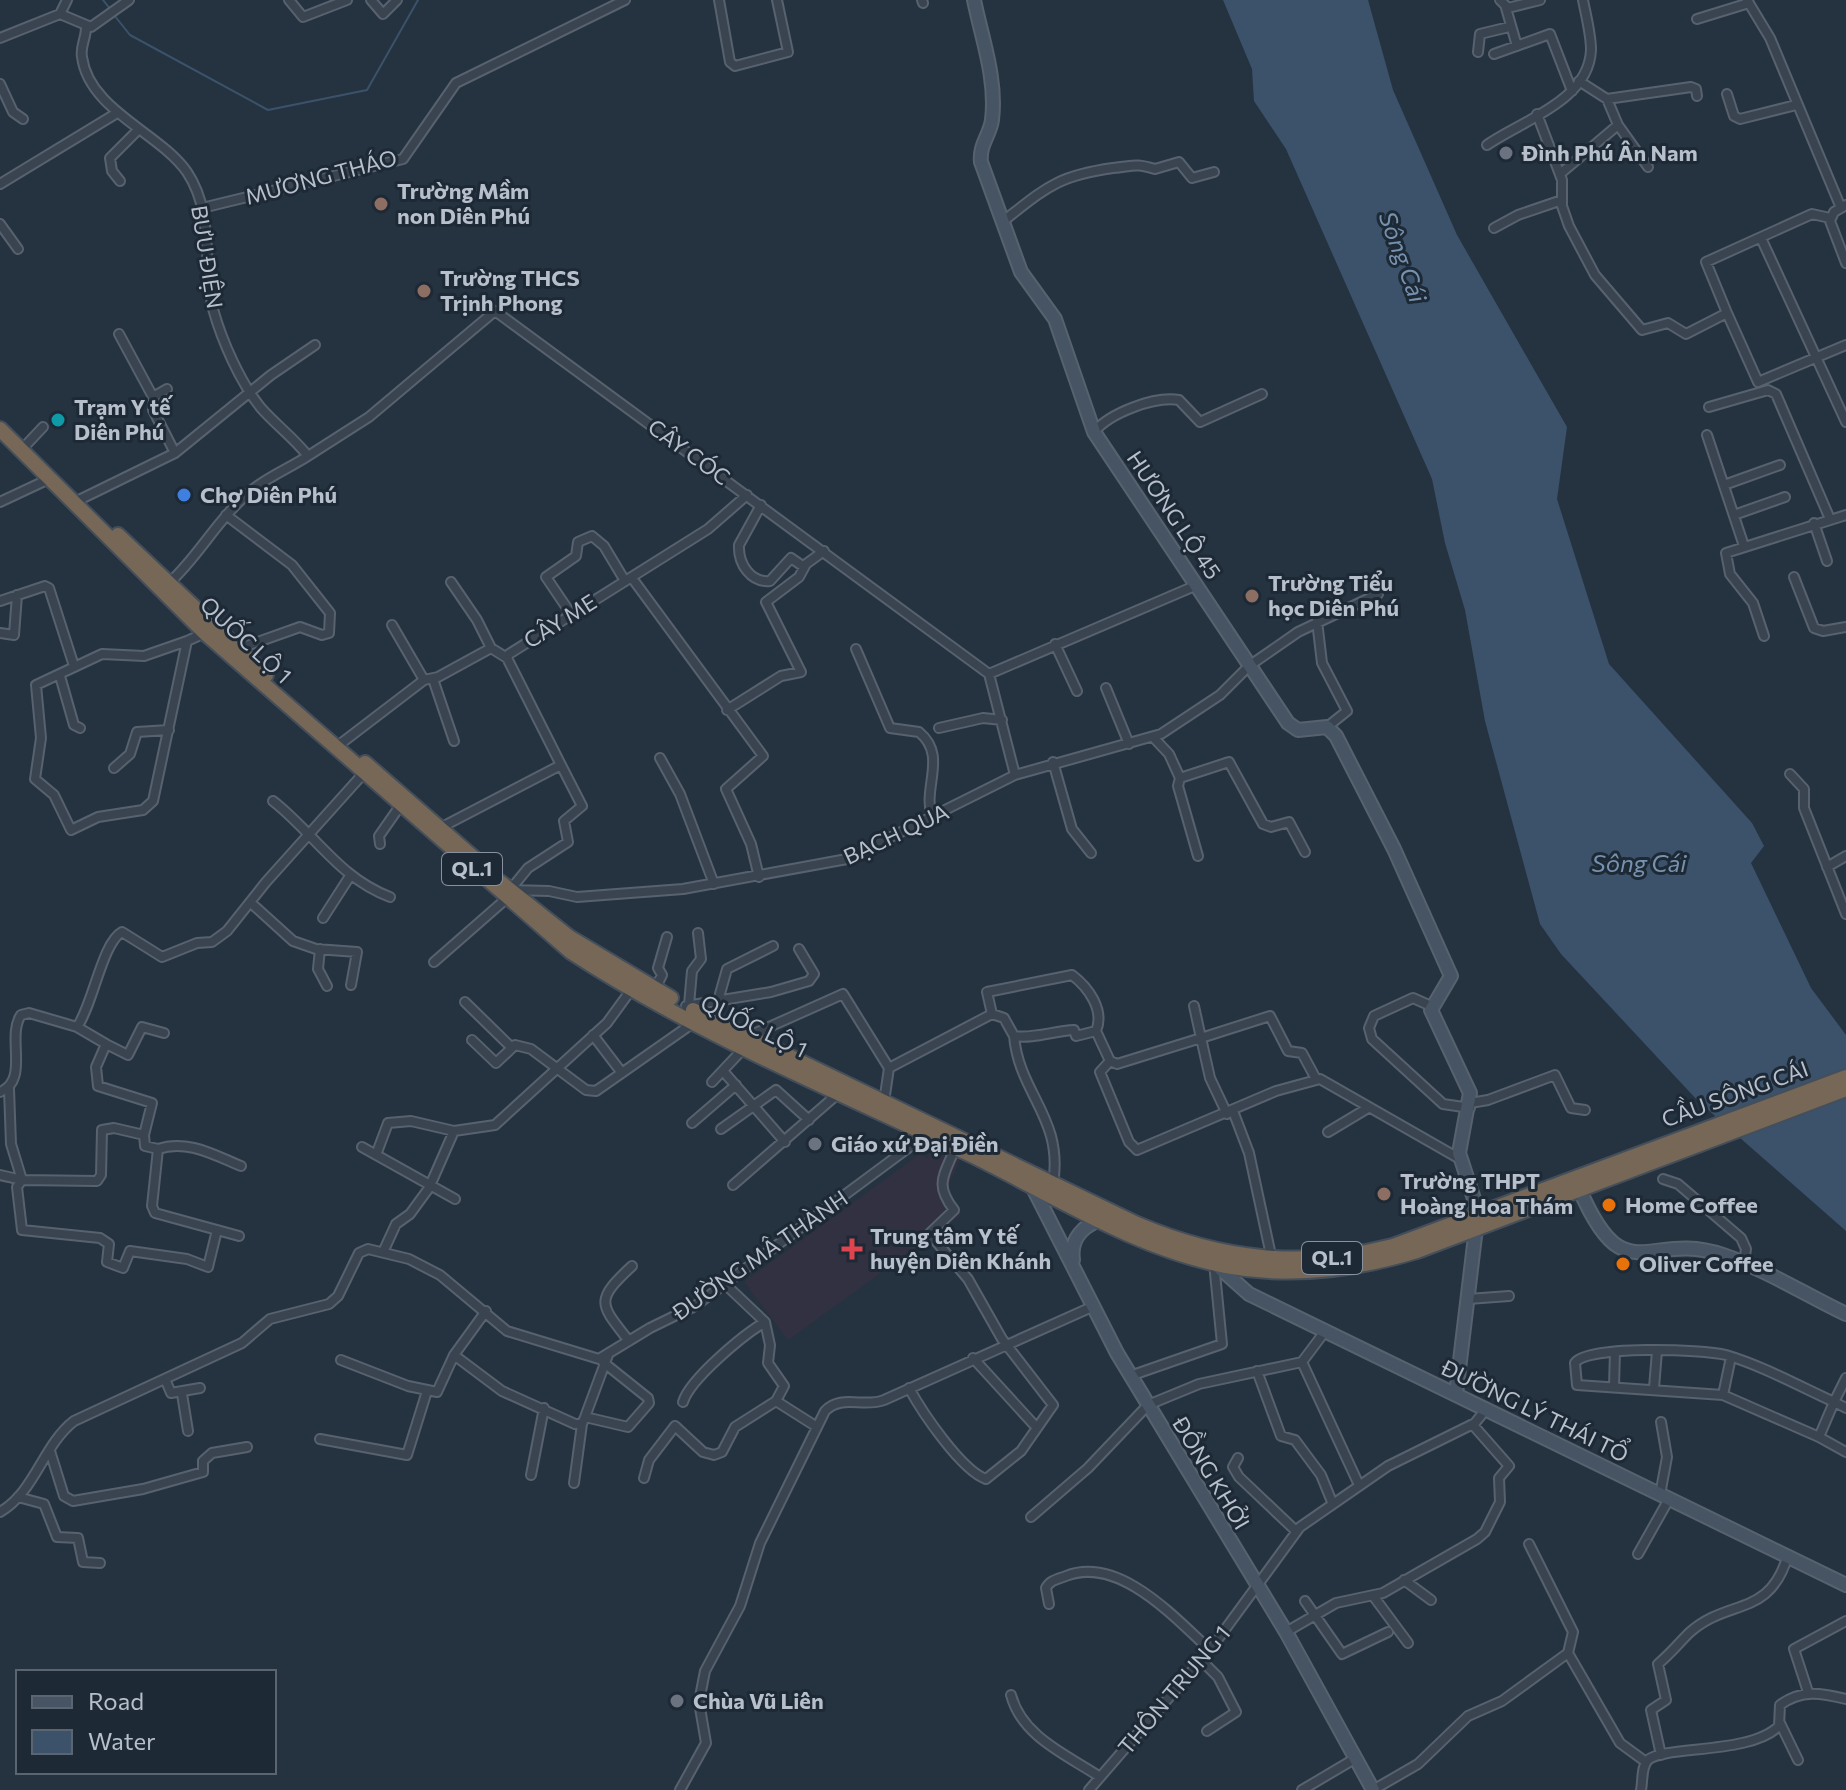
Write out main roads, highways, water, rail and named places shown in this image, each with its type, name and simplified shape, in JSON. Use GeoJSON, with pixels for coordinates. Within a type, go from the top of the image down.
{"type":"FeatureCollection","features":[{"type":"Feature","properties":{"kind":"highway","name":"QUỐC LỘ 1"},"geometry":{"type":"LineString","coordinates":[[0,418],[338,746],[363,774],[508,894],[569,937],[655,990],[840,1092],[1154,1244],[1214,1263],[1273,1272],[1325,1271],[1397,1257],[1476,1221],[1643,1157]]}},
{"type":"Feature","properties":{"kind":"highway","name":"QUỐC LỘ 1"},"geometry":{"type":"LineString","coordinates":[[0,429],[205,633],[440,828],[571,952],[631,990],[884,1102],[1120,1216],[1204,1249],[1272,1260],[1324,1259],[1372,1251],[1476,1221],[1579,1188],[1643,1157]]}},
{"type":"Feature","properties":{"kind":"highway","name":"CẦU SÔNG CÁI"},"geometry":{"type":"LineString","coordinates":[[1643,1157],[1846,1077]]}},
{"type":"Feature","properties":{"kind":"highway","name":"CẦU SÔNG CÁI"},"geometry":{"type":"LineString","coordinates":[[1643,1157],[1846,1089]]}},
{"type":"Feature","properties":{"kind":"water","name":"Sông Cái"},"geometry":{"type":"Polygon","coordinates":[[[1223,0],[1368,0],[1393,90],[1457,235],[1567,427],[1557,499],[1609,664],[1752,823],[1764,846],[1751,863],[1811,988],[1846,1035],[1846,1231],[1698,1101],[1561,954],[1540,924],[1485,721],[1465,610],[1445,543],[1432,479],[1286,149],[1254,101],[1252,69],[1223,0]]]}},
{"type":"Feature","properties":{"kind":"waterway"},"geometry":{"type":"LineString","coordinates":[[103,0],[111,10]]}},
{"type":"Feature","properties":{"kind":"waterway"},"geometry":{"type":"LineString","coordinates":[[114,15],[130,35],[268,110],[367,90],[418,0]]}},
{"type":"Feature","properties":{"kind":"place","name":"Đình Phú Ân Nam"},"geometry":{"type":"Point","coordinates":[1506,153]}},
{"type":"Feature","properties":{"kind":"place","name":"Trường Mầm non Diên Phú"},"geometry":{"type":"Point","coordinates":[381,204]}},
{"type":"Feature","properties":{"kind":"place","name":"Trường THCS Trịnh Phong"},"geometry":{"type":"Point","coordinates":[424,291]}},
{"type":"Feature","properties":{"kind":"place","name":"Trạm Y tế Diên Phú"},"geometry":{"type":"Point","coordinates":[58,420]}},
{"type":"Feature","properties":{"kind":"place","name":"Chợ Diên Phú"},"geometry":{"type":"Point","coordinates":[184,495]}},
{"type":"Feature","properties":{"kind":"place","name":"Trường Tiểu học Diên Phú"},"geometry":{"type":"Point","coordinates":[1252,596]}},
{"type":"Feature","properties":{"kind":"place","name":"Giáo xứ Đại Điền"},"geometry":{"type":"Point","coordinates":[815,1144]}},
{"type":"Feature","properties":{"kind":"place","name":"Trường THPT Hoàng Hoa Thám"},"geometry":{"type":"Point","coordinates":[1384,1194]}},
{"type":"Feature","properties":{"kind":"place","name":"Home Coffee"},"geometry":{"type":"Point","coordinates":[1609,1205]}},
{"type":"Feature","properties":{"kind":"place","name":"Trung tâm Y tế huyện Diên Khánh"},"geometry":{"type":"Point","coordinates":[852,1249]}},
{"type":"Feature","properties":{"kind":"place","name":"Oliver Coffee"},"geometry":{"type":"Point","coordinates":[1623,1264]}},
{"type":"Feature","properties":{"kind":"place","name":"Chùa Vũ Liên"},"geometry":{"type":"Point","coordinates":[677,1701]}}]}
